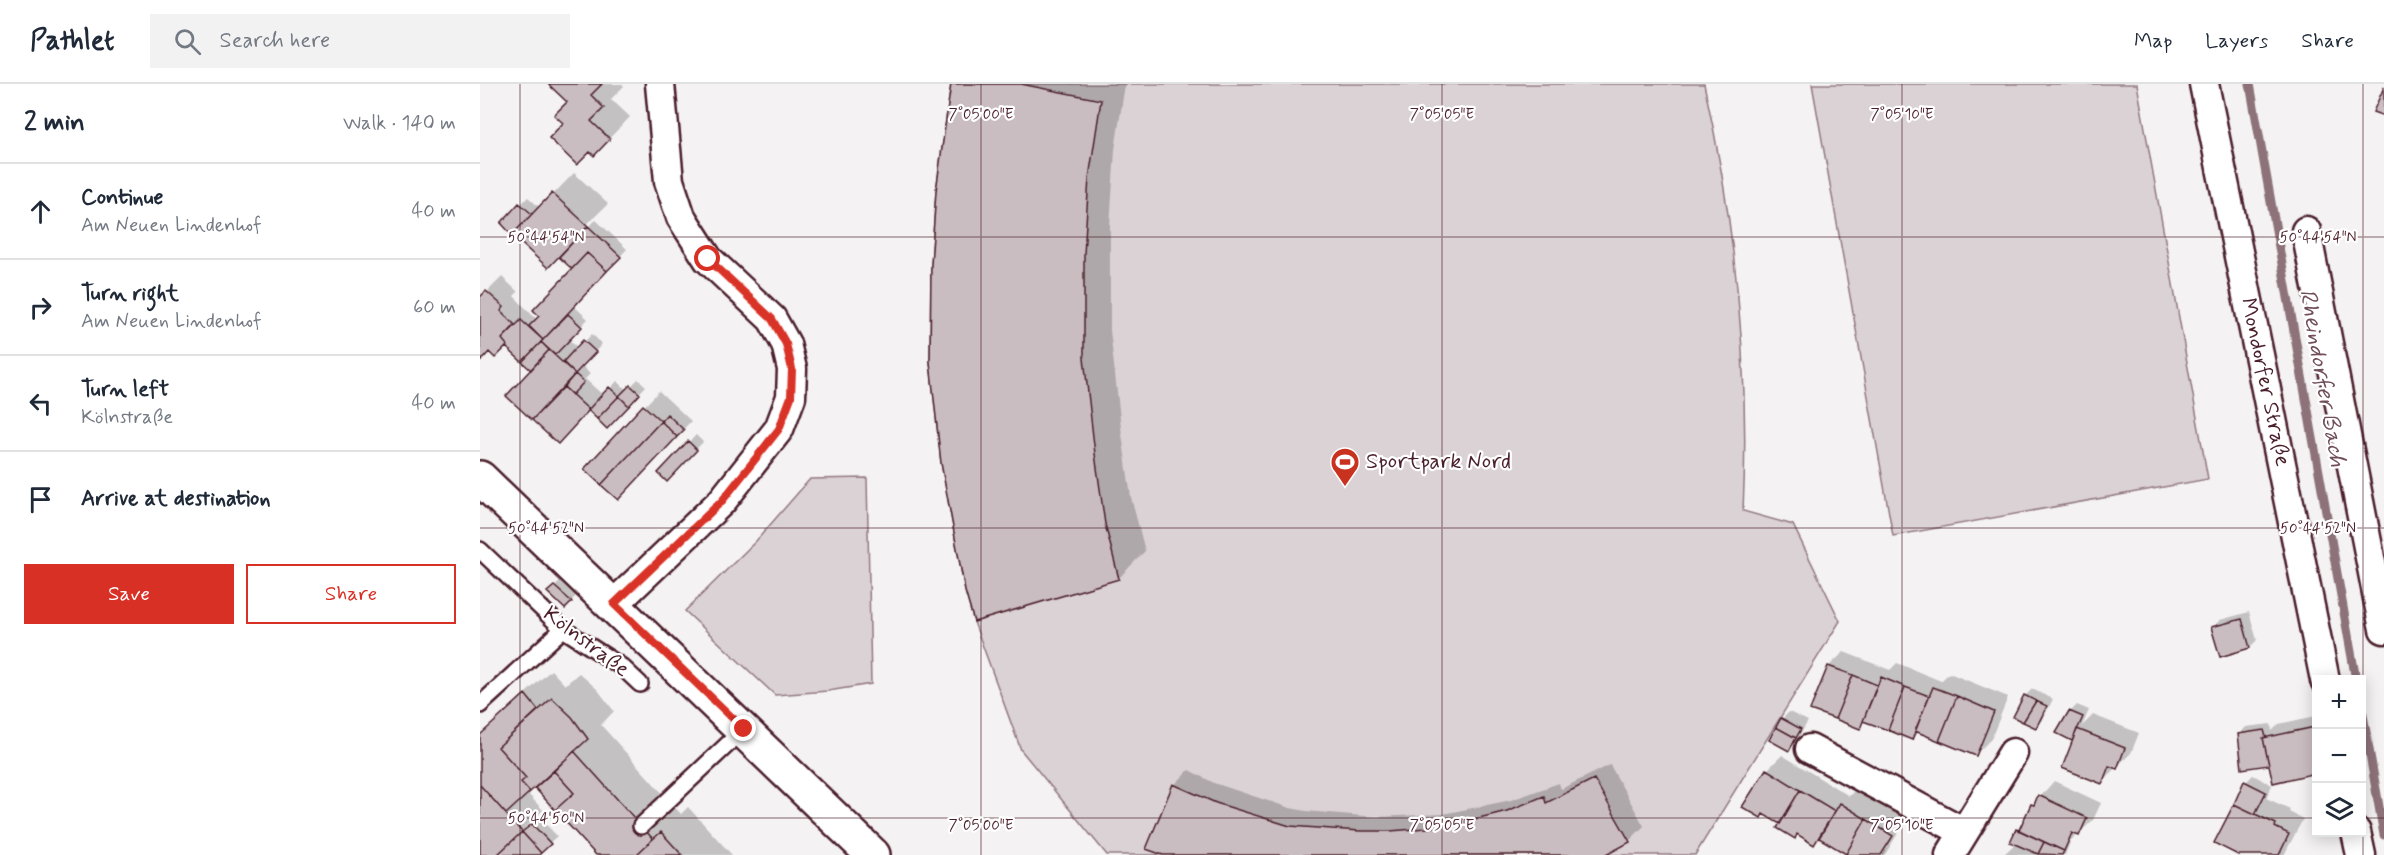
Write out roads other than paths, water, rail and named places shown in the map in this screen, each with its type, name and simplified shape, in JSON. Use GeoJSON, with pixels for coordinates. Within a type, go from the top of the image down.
{"type":"FeatureCollection","features":[{"type":"Feature","properties":{"kind":"main road","name":"Kölnstraße"},"geometry":{"type":"LineString","coordinates":[[480,478],[614,604],[873,855]]}},
{"type":"Feature","properties":{"kind":"street"},"geometry":{"type":"LineString","coordinates":[[614,604],[722,501],[779,429],[791,397],[792,369],[786,344],[772,319],[708,259],[681,217],[669,182],[660,84]]}},
{"type":"Feature","properties":{"kind":"street","name":"Mondorfer Straße"},"geometry":{"type":"LineString","coordinates":[[2204,84],[2324,675]]}},
{"type":"Feature","properties":{"kind":"street"},"geometry":{"type":"LineString","coordinates":[[2306,231],[2384,629]]}},
{"type":"Feature","properties":{"kind":"street"},"geometry":{"type":"LineString","coordinates":[[1810,749],[1957,843],[2013,753]]}},
{"type":"Feature","properties":{"kind":"street"},"geometry":{"type":"LineString","coordinates":[[2357,837],[2361,855]]}},
{"type":"Feature","properties":{"kind":"lane","name":"Kölnstraße"},"geometry":{"type":"LineString","coordinates":[[480,550],[563,629],[622,667],[640,684]]}},
{"type":"Feature","properties":{"kind":"lane"},"geometry":{"type":"LineString","coordinates":[[480,705],[563,629]]}},
{"type":"Feature","properties":{"kind":"lane"},"geometry":{"type":"LineString","coordinates":[[640,826],[744,729]]}},
{"type":"Feature","properties":{"kind":"waterway","name":"Rheindorfer Bach"},"geometry":{"type":"LineString","coordinates":[[2250,84],[2355,675]]}},
{"type":"Feature","properties":{"kind":"waterway","name":"Rheindorfer Bach"},"geometry":{"type":"LineString","coordinates":[[2365,729],[2384,835]]}},
{"type":"Feature","properties":{"kind":"place","name":"Sportpark Nord"},"geometry":{"type":"Point","coordinates":[1345,488]}}]}
